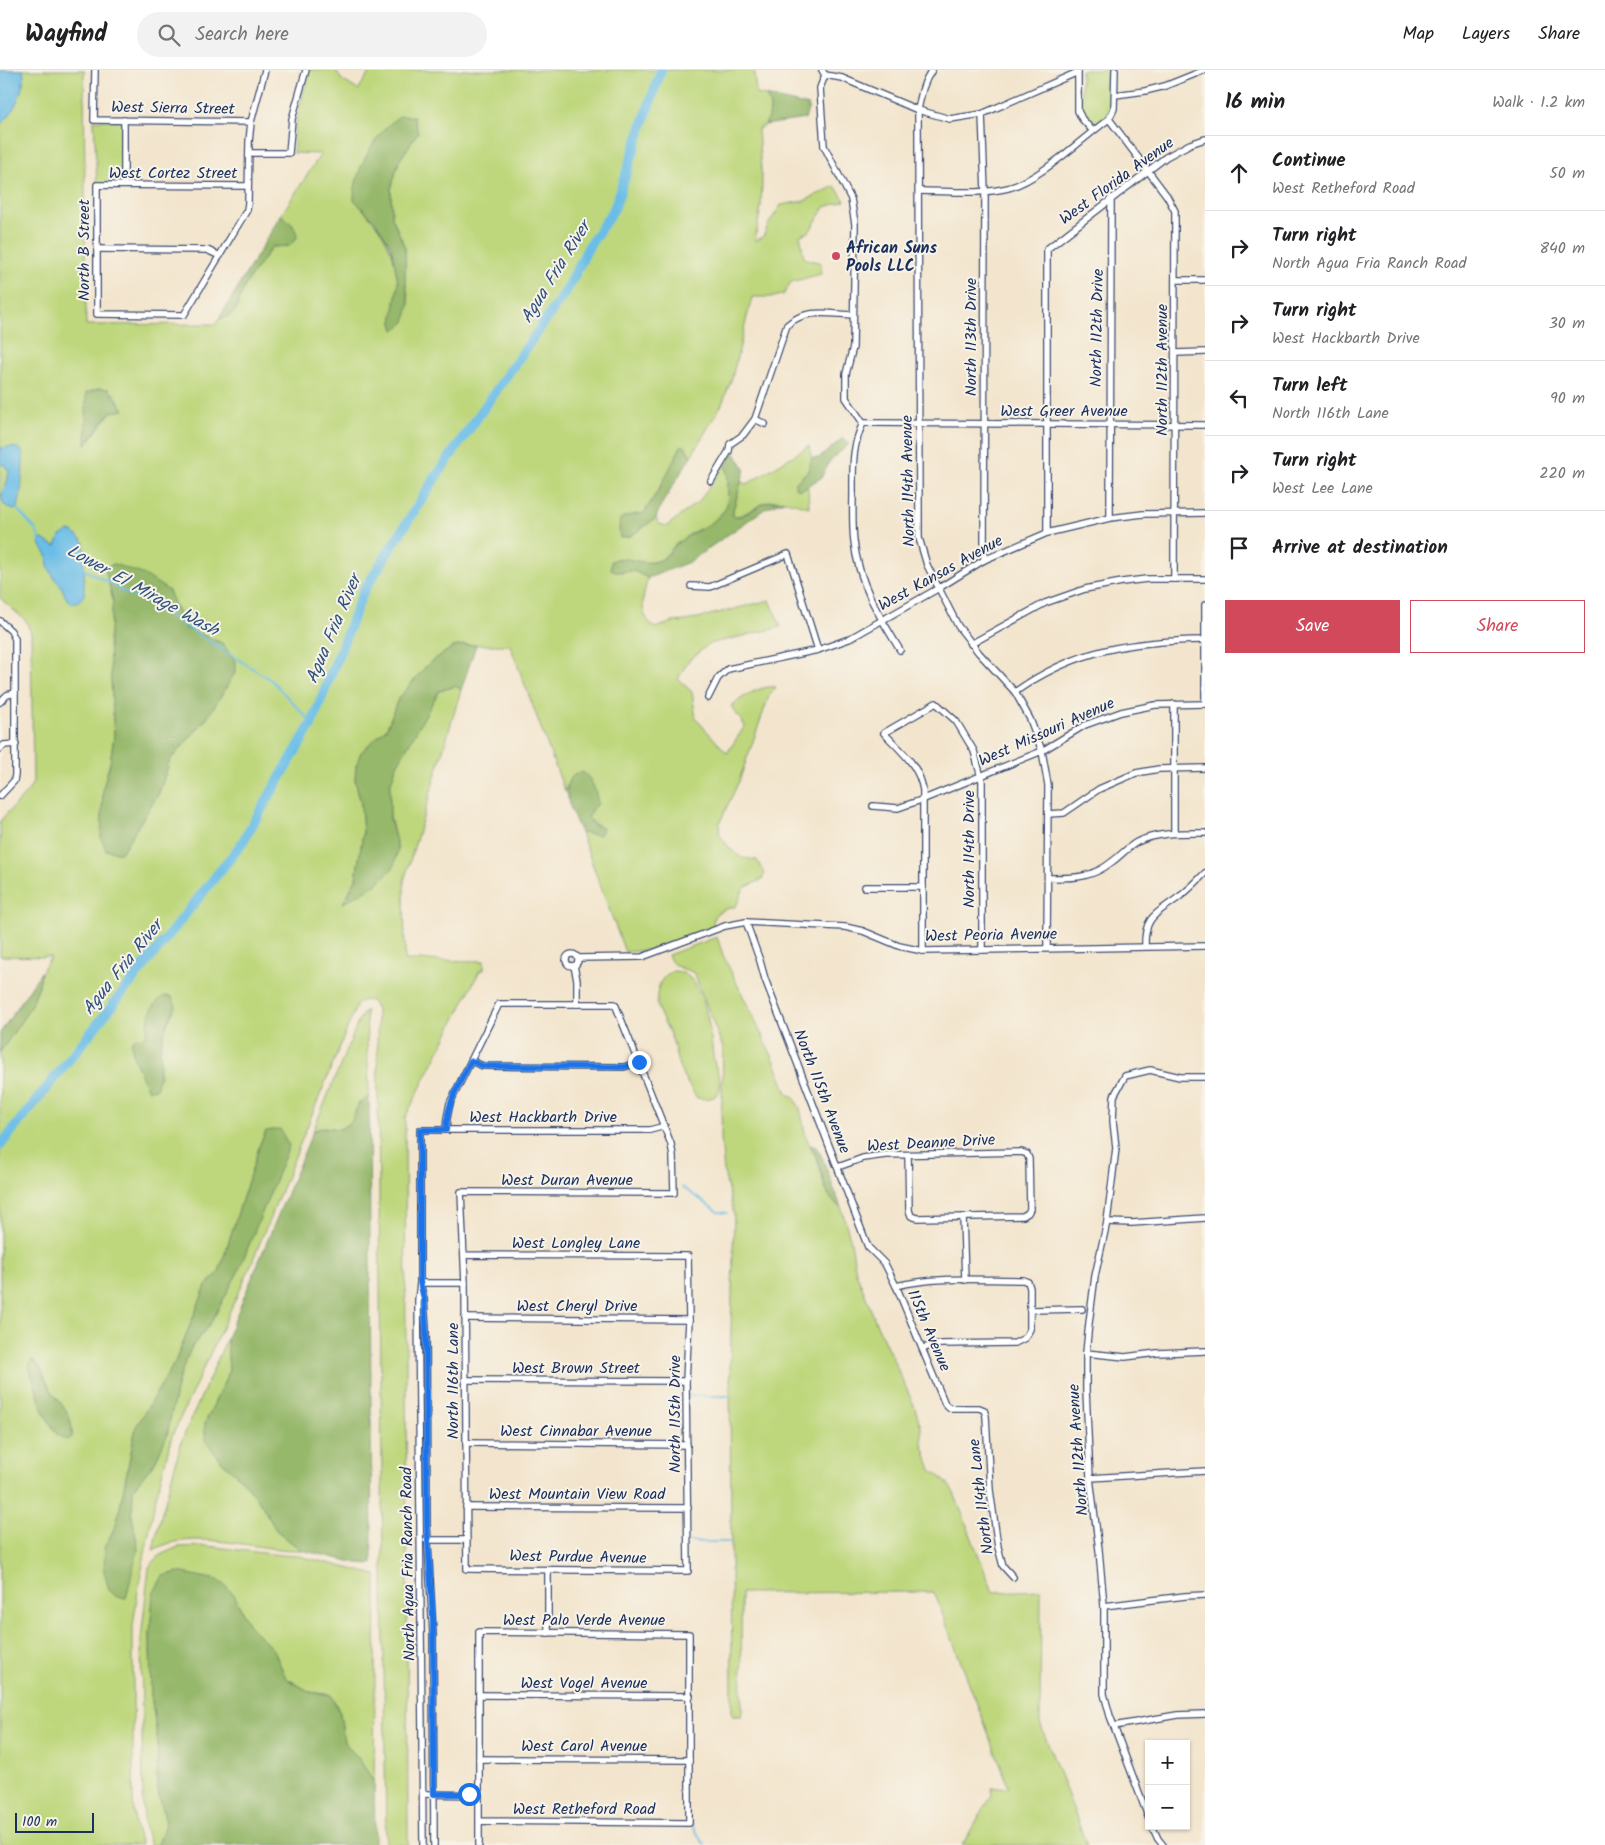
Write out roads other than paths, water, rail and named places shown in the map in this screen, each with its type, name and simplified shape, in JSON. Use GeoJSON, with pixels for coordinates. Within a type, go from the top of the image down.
{"type":"FeatureCollection","features":[{"type":"Feature","properties":{"kind":"street","name":"West Sierra Street"},"geometry":{"type":"LineString","coordinates":[[95,70],[94,120],[252,122]]}},
{"type":"Feature","properties":{"kind":"street"},"geometry":{"type":"LineString","coordinates":[[97,249],[207,250],[220,256],[247,210],[252,122],[265,70]]}},
{"type":"Feature","properties":{"kind":"street","name":"West Cortez Street"},"geometry":{"type":"LineString","coordinates":[[249,153],[289,153],[292,119],[306,70]]}},
{"type":"Feature","properties":{"kind":"street","name":"North 114th Avenue"},"geometry":{"type":"LineString","coordinates":[[932,70],[926,77],[918,110],[919,538],[925,560],[958,626],[971,644],[1015,692],[1030,719],[1042,751],[1047,778],[1048,947]]}},
{"type":"Feature","properties":{"kind":"street"},"geometry":{"type":"LineString","coordinates":[[919,191],[985,191],[1008,188],[1032,178],[1092,130],[1109,119],[1114,109],[1115,70]]}},
{"type":"Feature","properties":{"kind":"street"},"geometry":{"type":"LineString","coordinates":[[1115,95],[1165,86],[1205,70]]}},
{"type":"Feature","properties":{"kind":"street"},"geometry":{"type":"LineString","coordinates":[[900,650],[881,620],[862,578],[853,539],[853,452],[863,423],[846,398],[846,374],[853,347],[855,224],[851,199],[824,146],[820,88],[823,72],[918,110],[950,119],[982,114],[1078,71],[1078,111],[1082,119],[1092,130]]}},
{"type":"Feature","properties":{"kind":"street","name":"North 113th Drive"},"geometry":{"type":"LineString","coordinates":[[982,114],[985,191],[984,560]]}},
{"type":"Feature","properties":{"kind":"street","name":"North 112th Avenue"},"geometry":{"type":"LineString","coordinates":[[1109,119],[1169,199],[1175,211],[1174,579]]}},
{"type":"Feature","properties":{"kind":"street"},"geometry":{"type":"LineString","coordinates":[[124,120],[124,185]]}},
{"type":"Feature","properties":{"kind":"street","name":"West Florida Avenue"},"geometry":{"type":"LineString","coordinates":[[1047,424],[1047,249],[1166,157],[1190,144],[1205,139]]}},
{"type":"Feature","properties":{"kind":"street","name":"West Cortez Street"},"geometry":{"type":"LineString","coordinates":[[97,185],[248,186]]}},
{"type":"Feature","properties":{"kind":"street","name":"North B Street"},"geometry":{"type":"LineString","coordinates":[[97,185],[97,314],[184,315],[220,256]]}},
{"type":"Feature","properties":{"kind":"street","name":"North 112th Drive"},"geometry":{"type":"LineString","coordinates":[[1110,518],[1111,198]]}},
{"type":"Feature","properties":{"kind":"street"},"geometry":{"type":"LineString","coordinates":[[1176,280],[1205,280]]}},
{"type":"Feature","properties":{"kind":"street"},"geometry":{"type":"LineString","coordinates":[[711,481],[729,451],[730,444],[743,436],[755,419],[787,325],[803,314],[853,314]]}},
{"type":"Feature","properties":{"kind":"street"},"geometry":{"type":"LineString","coordinates":[[1176,352],[1205,352]]}},
{"type":"Feature","properties":{"kind":"street"},"geometry":{"type":"LineString","coordinates":[[755,419],[765,424]]}},
{"type":"Feature","properties":{"kind":"street","name":"West Greer Avenue"},"geometry":{"type":"LineString","coordinates":[[863,423],[1205,425]]}},
{"type":"Feature","properties":{"kind":"street"},"geometry":{"type":"LineString","coordinates":[[1047,424],[1048,533]]}},
{"type":"Feature","properties":{"kind":"street","name":"West Kansas Avenue"},"geometry":{"type":"LineString","coordinates":[[708,698],[718,678],[728,670],[818,650],[849,638],[939,588],[984,560],[1048,533],[1110,518],[1175,513],[1205,513]]}},
{"type":"Feature","properties":{"kind":"street"},"geometry":{"type":"LineString","coordinates":[[692,586],[710,586],[788,554],[818,650]]}},
{"type":"Feature","properties":{"kind":"street"},"geometry":{"type":"LineString","coordinates":[[971,644],[1045,603],[1085,589],[1131,580],[1205,579]]}},
{"type":"Feature","properties":{"kind":"street"},"geometry":{"type":"LineString","coordinates":[[1205,606],[1205,704]]}},
{"type":"Feature","properties":{"kind":"street"},"geometry":{"type":"LineString","coordinates":[[0,621],[14,635],[16,744],[14,781],[0,796]]}},
{"type":"Feature","properties":{"kind":"street"},"geometry":{"type":"LineString","coordinates":[[1015,692],[1055,668],[1107,649],[1161,641],[1204,640]]}},
{"type":"Feature","properties":{"kind":"street"},"geometry":{"type":"LineString","coordinates":[[0,702],[7,695],[15,693]]}},
{"type":"Feature","properties":{"kind":"street","name":"North 114th Drive"},"geometry":{"type":"LineString","coordinates":[[924,799],[921,778],[914,765],[884,733],[936,702],[956,721],[974,751],[981,775],[983,789],[982,950]]}},
{"type":"Feature","properties":{"kind":"street"},"geometry":{"type":"LineString","coordinates":[[1174,704],[1174,833]]}},
{"type":"Feature","properties":{"kind":"street","name":"West Missouri Avenue"},"geometry":{"type":"LineString","coordinates":[[873,806],[898,808],[924,799],[1042,751],[1069,734],[1104,717],[1138,708],[1174,704],[1205,704]]}},
{"type":"Feature","properties":{"kind":"street"},"geometry":{"type":"LineString","coordinates":[[0,749],[4,746],[16,744]]}},
{"type":"Feature","properties":{"kind":"street"},"geometry":{"type":"LineString","coordinates":[[1048,814],[1064,813],[1099,789],[1122,778],[1148,771],[1205,768]]}},
{"type":"Feature","properties":{"kind":"street"},"geometry":{"type":"LineString","coordinates":[[923,951],[924,799]]}},
{"type":"Feature","properties":{"kind":"street"},"geometry":{"type":"LineString","coordinates":[[1048,878],[1088,876],[1101,870],[1136,843],[1152,837],[1174,833],[1205,833]]}},
{"type":"Feature","properties":{"kind":"street"},"geometry":{"type":"LineString","coordinates":[[1145,946],[1145,934],[1150,918],[1179,898],[1205,873]]}},
{"type":"Feature","properties":{"kind":"street"},"geometry":{"type":"LineString","coordinates":[[865,887],[923,887]]}},
{"type":"Feature","properties":{"kind":"street","name":"West Peoria Avenue"},"geometry":{"type":"LineString","coordinates":[[578,958],[642,957],[725,926],[746,922],[845,927],[863,931],[899,946],[923,951],[1048,947],[1205,946]]}},
{"type":"Feature","properties":{"kind":"street","name":"North 115th Avenue"},"geometry":{"type":"LineString","coordinates":[[746,922],[765,979],[868,1247],[885,1264]]}},
{"type":"Feature","properties":{"kind":"street"},"geometry":{"type":"LineString","coordinates":[[574,966],[567,964],[566,958],[573,954],[578,958],[574,966],[577,980],[577,1004]]}},
{"type":"Feature","properties":{"kind":"street"},"geometry":{"type":"LineString","coordinates":[[446,1130],[450,1103],[499,1004],[615,1004],[665,1126],[673,1151],[674,1190]]}},
{"type":"Feature","properties":{"kind":"street"},"geometry":{"type":"LineString","coordinates":[[471,1061],[483,1066],[624,1067],[639,1062]]}},
{"type":"Feature","properties":{"kind":"street","name":"North 112th Avenue"},"geometry":{"type":"LineString","coordinates":[[1145,1808],[1106,1704],[1103,1687],[1104,1606],[1090,1478],[1086,1353],[1095,1276],[1107,1222],[1116,1148],[1113,1121],[1114,1096],[1125,1076],[1150,1070],[1180,1077],[1205,1077]]}},
{"type":"Feature","properties":{"kind":"street","name":"West Hackbarth Drive"},"geometry":{"type":"LineString","coordinates":[[420,1130],[650,1130],[665,1126]]}},
{"type":"Feature","properties":{"kind":"street","name":"North Agua Fria Ranch Road"},"geometry":{"type":"LineString","coordinates":[[420,1130],[420,1282],[418,1300],[423,1845]]}},
{"type":"Feature","properties":{"kind":"street","name":"West Deanne Drive"},"geometry":{"type":"LineString","coordinates":[[838,1167],[863,1158],[885,1155],[1021,1152],[1026,1154],[1029,1159],[1030,1209],[1028,1213],[1023,1216],[963,1217]]}},
{"type":"Feature","properties":{"kind":"street"},"geometry":{"type":"LineString","coordinates":[[908,1155],[909,1210],[911,1216],[917,1218],[963,1217],[965,1280]]}},
{"type":"Feature","properties":{"kind":"street","name":"West Duran Avenue"},"geometry":{"type":"LineString","coordinates":[[461,1192],[674,1190],[682,1187]]}},
{"type":"Feature","properties":{"kind":"street","name":"North 116th Lane"},"geometry":{"type":"LineString","coordinates":[[461,1192],[465,1283],[467,1569]]}},
{"type":"Feature","properties":{"kind":"street"},"geometry":{"type":"LineString","coordinates":[[1107,1222],[1132,1223],[1205,1218]]}},
{"type":"Feature","properties":{"kind":"street","name":"West Longley Lane"},"geometry":{"type":"LineString","coordinates":[[464,1255],[688,1256]]}},
{"type":"Feature","properties":{"kind":"street","name":"North 115th Drive"},"geometry":{"type":"LineString","coordinates":[[688,1256],[689,1320],[686,1381],[688,1571]]}},
{"type":"Feature","properties":{"kind":"street","name":"115th Avenue"},"geometry":{"type":"LineString","coordinates":[[885,1264],[923,1348],[945,1404],[948,1408],[978,1408],[984,1410]]}},
{"type":"Feature","properties":{"kind":"street"},"geometry":{"type":"LineString","coordinates":[[896,1286],[914,1282],[965,1280],[1023,1280],[1028,1282],[1030,1288],[1030,1329],[1025,1338],[1015,1343],[940,1344],[923,1348]]}},
{"type":"Feature","properties":{"kind":"street"},"geometry":{"type":"LineString","coordinates":[[420,1282],[465,1283]]}},
{"type":"Feature","properties":{"kind":"street","name":"North Agua Fria Ranch Road"},"geometry":{"type":"LineString","coordinates":[[420,1282],[424,1299],[426,1329],[428,1540],[433,1619],[434,1845]]}},
{"type":"Feature","properties":{"kind":"street"},"geometry":{"type":"LineString","coordinates":[[1030,1310],[1082,1309]]}},
{"type":"Feature","properties":{"kind":"street","name":"West Cheryl Drive"},"geometry":{"type":"LineString","coordinates":[[465,1318],[689,1320]]}},
{"type":"Feature","properties":{"kind":"street"},"geometry":{"type":"LineString","coordinates":[[1086,1353],[1125,1358],[1157,1353],[1205,1351]]}},
{"type":"Feature","properties":{"kind":"street","name":"West Brown Street"},"geometry":{"type":"LineString","coordinates":[[465,1380],[686,1381]]}},
{"type":"Feature","properties":{"kind":"street","name":"North 114th Lane"},"geometry":{"type":"LineString","coordinates":[[984,1410],[986,1416],[990,1490],[998,1547],[1003,1566],[1013,1577]]}},
{"type":"Feature","properties":{"kind":"street","name":"West Cinnabar Avenue"},"geometry":{"type":"LineString","coordinates":[[466,1443],[687,1445]]}},
{"type":"Feature","properties":{"kind":"street"},"geometry":{"type":"LineString","coordinates":[[1090,1478],[1205,1471]]}},
{"type":"Feature","properties":{"kind":"street","name":"West Mountain View Road"},"geometry":{"type":"LineString","coordinates":[[466,1507],[688,1508]]}},
{"type":"Feature","properties":{"kind":"street"},"geometry":{"type":"LineString","coordinates":[[421,1540],[467,1540]]}},
{"type":"Feature","properties":{"kind":"street","name":"West Purdue Avenue"},"geometry":{"type":"LineString","coordinates":[[467,1569],[688,1571]]}},
{"type":"Feature","properties":{"kind":"street"},"geometry":{"type":"LineString","coordinates":[[548,1570],[548,1633]]}},
{"type":"Feature","properties":{"kind":"street"},"geometry":{"type":"LineString","coordinates":[[1104,1606],[1205,1595]]}},
{"type":"Feature","properties":{"kind":"street","name":"West Palo Verde Avenue"},"geometry":{"type":"LineString","coordinates":[[479,1695],[480,1632],[689,1634],[690,1696]]}},
{"type":"Feature","properties":{"kind":"street"},"geometry":{"type":"LineString","coordinates":[[479,1695],[479,1845]]}},
{"type":"Feature","properties":{"kind":"street","name":"West Vogel Avenue"},"geometry":{"type":"LineString","coordinates":[[479,1695],[690,1696]]}},
{"type":"Feature","properties":{"kind":"street"},"geometry":{"type":"LineString","coordinates":[[690,1696],[690,1760]]}},
{"type":"Feature","properties":{"kind":"street"},"geometry":{"type":"LineString","coordinates":[[1114,1726],[1183,1715],[1205,1714]]}},
{"type":"Feature","properties":{"kind":"street","name":"West Carol Avenue"},"geometry":{"type":"LineString","coordinates":[[479,1759],[690,1760]]}},
{"type":"Feature","properties":{"kind":"street","name":"West Retheford Road"},"geometry":{"type":"LineString","coordinates":[[479,1821],[689,1822],[690,1760]]}},
{"type":"Feature","properties":{"kind":"street"},"geometry":{"type":"LineString","coordinates":[[423,1794],[479,1794]]}},
{"type":"Feature","properties":{"kind":"street"},"geometry":{"type":"LineString","coordinates":[[1154,1830],[1163,1845]]}},
{"type":"Feature","properties":{"kind":"water"},"geometry":{"type":"Polygon","coordinates":[[[3,70],[23,70],[24,76],[21,91],[14,108],[10,115],[0,124],[0,72],[3,70]]]}},
{"type":"Feature","properties":{"kind":"water"},"geometry":{"type":"Polygon","coordinates":[[[0,448],[19,449],[23,455],[20,498],[17,509],[13,510],[4,505],[1,496],[9,471],[4,465],[0,464],[0,448]]]}},
{"type":"Feature","properties":{"kind":"water"},"geometry":{"type":"Polygon","coordinates":[[[69,531],[73,532],[84,542],[84,595],[79,601],[72,603],[66,598],[62,588],[53,576],[48,566],[47,555],[39,543],[43,539],[56,546],[60,536],[69,531]]]}},
{"type":"Feature","properties":{"kind":"waterway","name":"Agua Fria River"},"geometry":{"type":"LineString","coordinates":[[0,1146],[240,846],[312,723],[363,592],[437,475],[568,288],[589,246],[614,209],[661,70]]}},
{"type":"Feature","properties":{"kind":"waterway","name":"Lower El Mirage Wash"},"geometry":{"type":"LineString","coordinates":[[17,509],[36,530],[40,541]]}},
{"type":"Feature","properties":{"kind":"waterway","name":"Lower El Mirage Wash"},"geometry":{"type":"LineString","coordinates":[[83,569],[122,591],[147,602],[271,680],[312,723]]}},
{"type":"Feature","properties":{"kind":"waterway"},"geometry":{"type":"LineString","coordinates":[[682,1187],[718,1212],[727,1213]]}},
{"type":"Feature","properties":{"kind":"waterway"},"geometry":{"type":"LineString","coordinates":[[687,1396],[728,1396]]}},
{"type":"Feature","properties":{"kind":"waterway"},"geometry":{"type":"LineString","coordinates":[[690,1542],[729,1542]]}},
{"type":"Feature","properties":{"kind":"waterway"},"geometry":{"type":"LineString","coordinates":[[691,1824],[705,1845]]}},
{"type":"Feature","properties":{"kind":"place","name":"African Suns Pools LLC"},"geometry":{"type":"Point","coordinates":[836,256]}}]}
